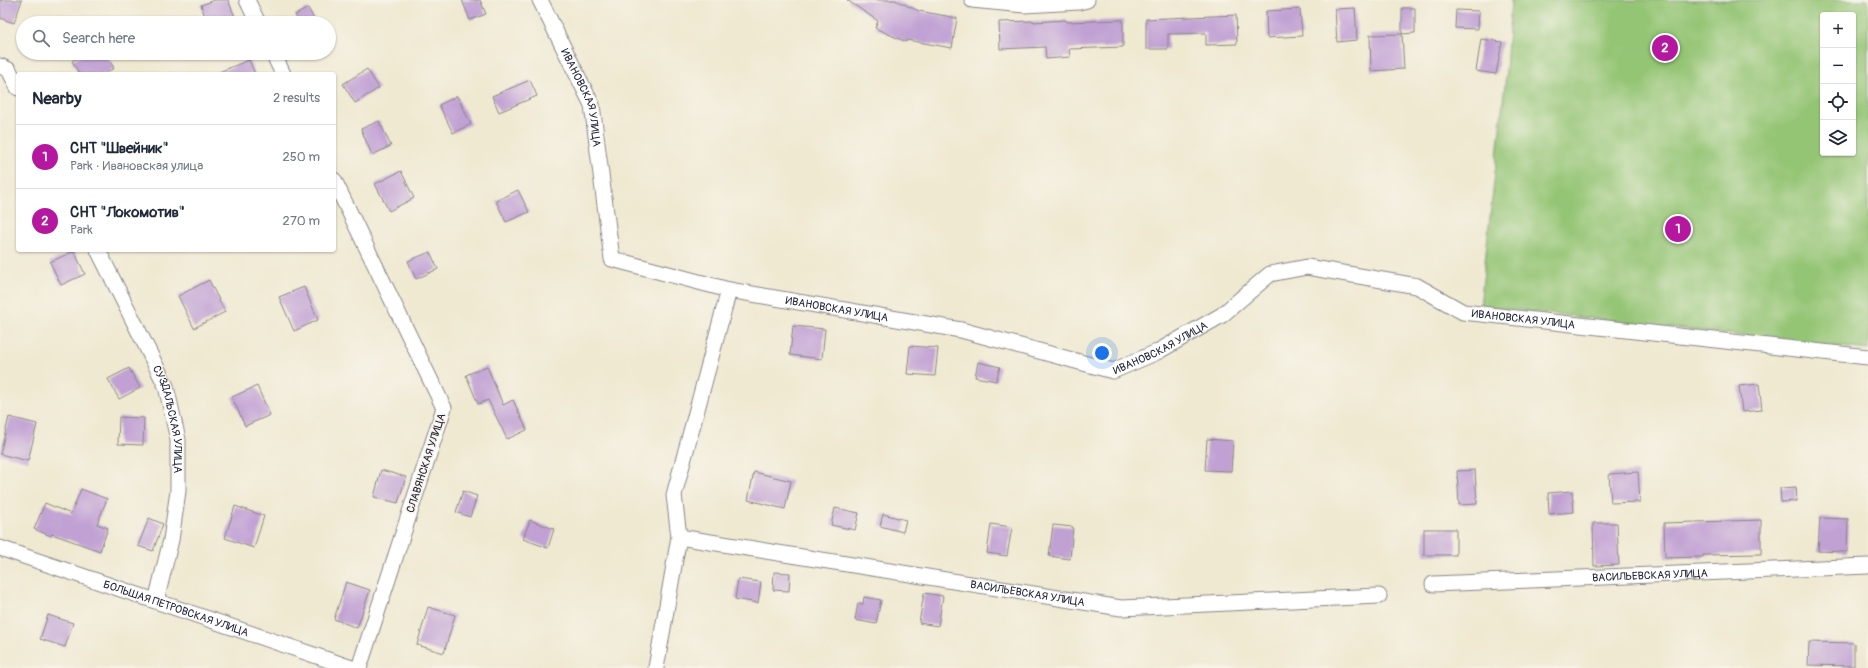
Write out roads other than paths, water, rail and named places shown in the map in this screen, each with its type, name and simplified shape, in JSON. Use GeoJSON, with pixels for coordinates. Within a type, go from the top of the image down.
{"type":"FeatureCollection","features":[{"type":"Feature","properties":{"kind":"street"},"geometry":{"type":"LineString","coordinates":[[247,0],[255,16]]}},
{"type":"Feature","properties":{"kind":"street","name":"ИВАНОВСКАЯ УЛИЦА"},"geometry":{"type":"LineString","coordinates":[[540,0],[592,105],[612,258],[729,290],[961,330],[1113,371],[1157,352],[1222,315],[1270,274],[1307,267],[1417,286],[1463,312],[1868,358]]}},
{"type":"Feature","properties":{"kind":"street"},"geometry":{"type":"LineString","coordinates":[[972,0],[1024,5],[1079,2],[1087,0]]}},
{"type":"Feature","properties":{"kind":"street"},"geometry":{"type":"LineString","coordinates":[[276,60],[282,72]]}},
{"type":"Feature","properties":{"kind":"street"},"geometry":{"type":"LineString","coordinates":[[0,66],[9,70],[16,84]]}},
{"type":"Feature","properties":{"kind":"street","name":"СЛАВЯНСКАЯ УЛИЦА"},"geometry":{"type":"LineString","coordinates":[[336,184],[444,408],[359,668]]}},
{"type":"Feature","properties":{"kind":"street","name":"СУЗДАЛЬСКАЯ УЛИЦА"},"geometry":{"type":"LineString","coordinates":[[99,252],[166,386],[178,440],[178,491],[171,540],[156,601]]}},
{"type":"Feature","properties":{"kind":"street"},"geometry":{"type":"LineString","coordinates":[[656,668],[679,537],[674,495],[729,290]]}},
{"type":"Feature","properties":{"kind":"street","name":"ВАСИЛЬЕВСКАЯ УЛИЦА"},"geometry":{"type":"LineString","coordinates":[[679,537],[1121,608],[1379,596]]}},
{"type":"Feature","properties":{"kind":"street","name":"БОЛЬШАЯ ПЕТРОВСКАЯ УЛИЦА"},"geometry":{"type":"LineString","coordinates":[[0,548],[352,668]]}},
{"type":"Feature","properties":{"kind":"street","name":"ВАСИЛЬЕВСКАЯ УЛИЦА"},"geometry":{"type":"LineString","coordinates":[[1433,584],[1868,566]]}},
{"type":"Feature","properties":{"kind":"place","name":"СНТ \"Локомотив\""},"geometry":{"type":"Point","coordinates":[1665,48]}},
{"type":"Feature","properties":{"kind":"place","name":"СНТ \"Швейник\""},"geometry":{"type":"Point","coordinates":[1678,229]}}]}
